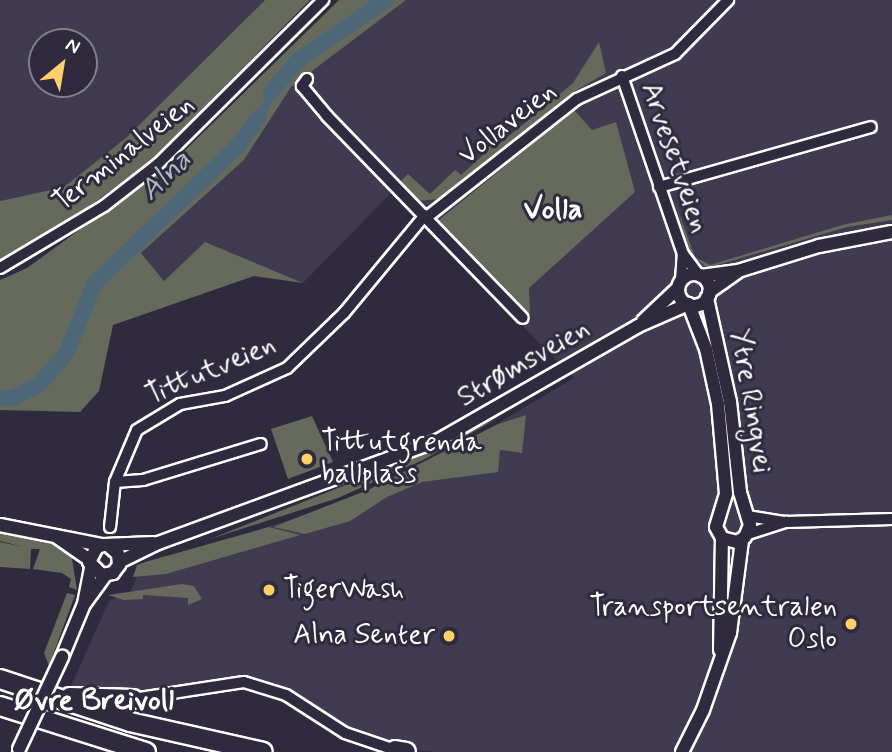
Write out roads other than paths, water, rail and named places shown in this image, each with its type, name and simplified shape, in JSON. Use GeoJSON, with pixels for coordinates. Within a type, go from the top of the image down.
{"type":"FeatureCollection","features":[{"type":"Feature","properties":{"kind":"highway"},"geometry":{"type":"LineString","coordinates":[[0,679],[130,722],[263,752]]}},
{"type":"Feature","properties":{"kind":"highway"},"geometry":{"type":"LineString","coordinates":[[46,695],[133,699]]}},
{"type":"Feature","properties":{"kind":"highway"},"geometry":{"type":"LineString","coordinates":[[0,706],[146,752]]}},
{"type":"Feature","properties":{"kind":"main road"},"geometry":{"type":"LineString","coordinates":[[680,284],[700,275],[738,271],[819,246],[892,232]]}},
{"type":"Feature","properties":{"kind":"main road"},"geometry":{"type":"LineString","coordinates":[[708,295],[738,271]]}},
{"type":"Feature","properties":{"kind":"main road","name":"Ytre Ringvei"},"geometry":{"type":"LineString","coordinates":[[700,275],[708,295],[730,402],[746,514]]}},
{"type":"Feature","properties":{"kind":"main road","name":"Ytre Ringvei"},"geometry":{"type":"LineString","coordinates":[[680,284],[706,349],[718,404],[726,477],[722,512]]}},
{"type":"Feature","properties":{"kind":"main road","name":"Strømsveien"},"geometry":{"type":"LineString","coordinates":[[638,326],[680,284]]}},
{"type":"Feature","properties":{"kind":"main road","name":"Strømsveien"},"geometry":{"type":"LineString","coordinates":[[84,604],[105,575],[119,562],[158,543],[439,439],[638,326],[708,295]]}},
{"type":"Feature","properties":{"kind":"main road"},"geometry":{"type":"LineString","coordinates":[[685,746],[719,664],[734,617],[746,514],[736,509],[722,512],[716,527],[722,538],[725,563],[719,664]]}},
{"type":"Feature","properties":{"kind":"main road","name":"Strømsveien"},"geometry":{"type":"LineString","coordinates":[[0,525],[105,545],[158,543]]}},
{"type":"Feature","properties":{"kind":"main road","name":"Strømsveien"},"geometry":{"type":"LineString","coordinates":[[51,533],[105,575]]}},
{"type":"Feature","properties":{"kind":"main road"},"geometry":{"type":"LineString","coordinates":[[722,538],[745,537]]}},
{"type":"Feature","properties":{"kind":"main road"},"geometry":{"type":"LineString","coordinates":[[18,750],[84,604],[90,563],[105,545],[116,550],[119,562]]}},
{"type":"Feature","properties":{"kind":"street","name":"Terminalveien"},"geometry":{"type":"LineString","coordinates":[[0,268],[104,206],[158,164],[323,0]]}},
{"type":"Feature","properties":{"kind":"street","name":"Vollaveien"},"geometry":{"type":"LineString","coordinates":[[426,216],[577,99],[622,76],[675,54],[728,0]]}},
{"type":"Feature","properties":{"kind":"street","name":"Arvesetveien"},"geometry":{"type":"LineString","coordinates":[[622,76],[683,254],[700,275]]}},
{"type":"Feature","properties":{"kind":"street"},"geometry":{"type":"LineString","coordinates":[[307,79],[302,86],[327,116],[523,318]]}},
{"type":"Feature","properties":{"kind":"street"},"geometry":{"type":"LineString","coordinates":[[659,187],[871,127]]}},
{"type":"Feature","properties":{"kind":"street","name":"Tittutveien"},"geometry":{"type":"LineString","coordinates":[[110,527],[115,482],[137,430],[180,404],[225,396],[286,368],[344,313],[426,216]]}},
{"type":"Feature","properties":{"kind":"street","name":"Arvesetveien"},"geometry":{"type":"LineString","coordinates":[[680,284],[683,254]]}},
{"type":"Feature","properties":{"kind":"street"},"geometry":{"type":"LineString","coordinates":[[115,482],[143,480],[261,444]]}},
{"type":"Feature","properties":{"kind":"street"},"geometry":{"type":"LineString","coordinates":[[746,514],[786,522],[892,519]]}},
{"type":"Feature","properties":{"kind":"street"},"geometry":{"type":"LineString","coordinates":[[745,537],[786,522]]}},
{"type":"Feature","properties":{"kind":"street"},"geometry":{"type":"LineString","coordinates":[[133,699],[227,682],[268,686],[345,733],[401,751]]}},
{"type":"Feature","properties":{"kind":"water","name":"Alna"},"geometry":{"type":"Polygon","coordinates":[[[279,73],[285,79],[253,137],[247,132],[279,73]]]}},
{"type":"Feature","properties":{"kind":"waterway","name":"Alna"},"geometry":{"type":"LineString","coordinates":[[271,92],[299,59],[386,0]]}},
{"type":"Feature","properties":{"kind":"waterway","name":"Alna"},"geometry":{"type":"LineString","coordinates":[[0,398],[13,398],[39,385],[67,352],[94,284],[237,147],[258,118]]}},
{"type":"Feature","properties":{"kind":"place","name":"Tittutgrenda ballplass"},"geometry":{"type":"Point","coordinates":[307,459]}},
{"type":"Feature","properties":{"kind":"place","name":"TigerWash"},"geometry":{"type":"Point","coordinates":[269,590]}},
{"type":"Feature","properties":{"kind":"place","name":"Transportsentralen Oslo"},"geometry":{"type":"Point","coordinates":[851,624]}},
{"type":"Feature","properties":{"kind":"place","name":"Alna Senter"},"geometry":{"type":"Point","coordinates":[449,636]}},
{"type":"Feature","properties":{"kind":"district","name":"Volla"},"geometry":{"type":"Point","coordinates":[553,210]}},
{"type":"Feature","properties":{"kind":"district","name":"Øvre Breivoll"},"geometry":{"type":"Point","coordinates":[94,701]}}]}
